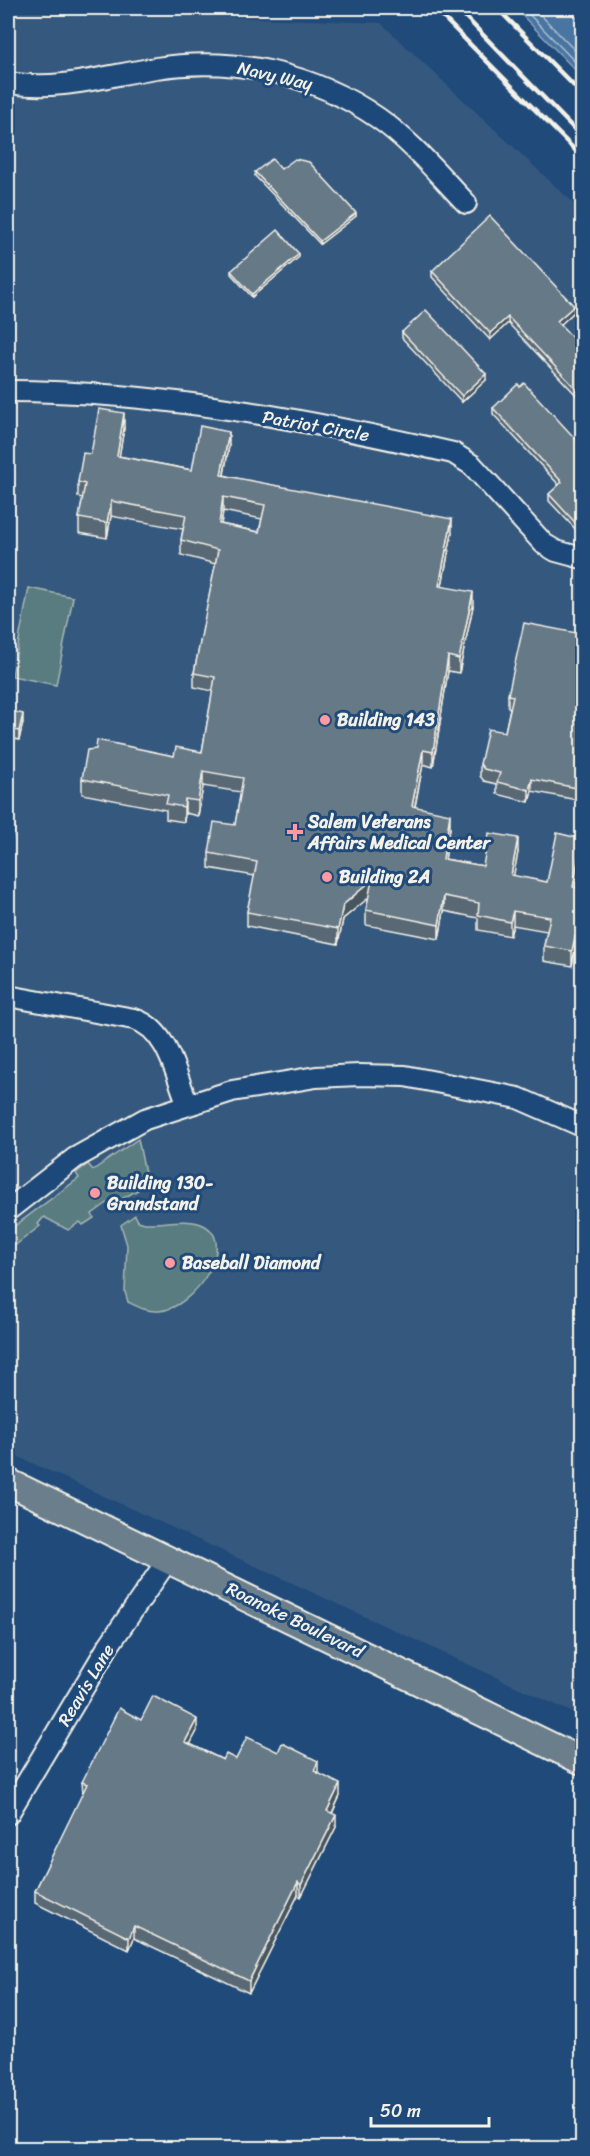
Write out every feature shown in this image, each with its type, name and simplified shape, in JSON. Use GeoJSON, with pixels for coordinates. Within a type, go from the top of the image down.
{"type":"FeatureCollection","features":[{"type":"Feature","properties":{"kind":"main road","name":"Roanoke Boulevard"},"geometry":{"type":"LineString","coordinates":[[8,1482],[169,1558],[582,1761]]}},
{"type":"Feature","properties":{"kind":"street","name":"Navy Way"},"geometry":{"type":"LineString","coordinates":[[8,83],[57,86],[158,68],[200,64],[263,69],[295,77],[327,89],[379,118],[411,146],[466,203]]}},
{"type":"Feature","properties":{"kind":"street","name":"Patriot Circle"},"geometry":{"type":"LineString","coordinates":[[8,391],[177,403],[292,421],[453,453],[472,465],[544,544],[556,551],[582,558]]}},
{"type":"Feature","properties":{"kind":"street"},"geometry":{"type":"LineString","coordinates":[[8,996],[135,1018],[151,1027],[160,1036],[188,1105]]}},
{"type":"Feature","properties":{"kind":"street"},"geometry":{"type":"LineString","coordinates":[[8,1210],[75,1158],[146,1119],[232,1091],[316,1077],[405,1076],[518,1098],[582,1126]]}},
{"type":"Feature","properties":{"kind":"street","name":"Reavis Lane"},"geometry":{"type":"LineString","coordinates":[[8,1814],[108,1645],[169,1558]]}},
{"type":"Feature","properties":{"kind":"shaded area","name":"Salem Veterans Affairs Medical Center"},"geometry":{"type":"Polygon","coordinates":[[[8,8],[381,23],[582,211],[582,1717],[8,1452],[8,8]]]}},
{"type":"Feature","properties":{"kind":"green space"},"geometry":{"type":"Polygon","coordinates":[[[29,588],[73,597],[56,685],[12,676],[29,588]]]}},
{"type":"Feature","properties":{"kind":"green space","name":"Building 130- Grandstand"},"geometry":{"type":"Polygon","coordinates":[[[138,1139],[146,1178],[135,1185],[138,1190],[120,1200],[117,1196],[92,1214],[94,1218],[83,1225],[80,1222],[68,1230],[44,1217],[38,1224],[40,1226],[8,1251],[8,1231],[79,1178],[76,1173],[88,1164],[93,1170],[138,1139]]]}},
{"type":"Feature","properties":{"kind":"green space","name":"Baseball Diamond"},"geometry":{"type":"Polygon","coordinates":[[[135,1215],[138,1221],[145,1223],[194,1222],[212,1232],[216,1244],[215,1258],[208,1273],[186,1299],[172,1307],[150,1311],[128,1302],[125,1292],[127,1245],[121,1225],[135,1215]]]}},
{"type":"Feature","properties":{"kind":"water"},"geometry":{"type":"Polygon","coordinates":[[[515,8],[568,8],[582,24],[582,77],[515,8]]]}},
{"type":"Feature","properties":{"kind":"building"},"geometry":{"type":"Polygon","coordinates":[[[272,159],[281,169],[295,159],[309,162],[356,213],[320,241],[255,172],[272,159]]]}},
{"type":"Feature","properties":{"kind":"building"},"geometry":{"type":"Polygon","coordinates":[[[490,216],[574,306],[557,321],[582,348],[582,395],[508,317],[490,333],[432,271],[490,216]]]}},
{"type":"Feature","properties":{"kind":"building"},"geometry":{"type":"Polygon","coordinates":[[[278,230],[299,254],[252,294],[231,271],[278,230]]]}},
{"type":"Feature","properties":{"kind":"building"},"geometry":{"type":"Polygon","coordinates":[[[426,310],[486,374],[462,396],[402,332],[426,310]]]}},
{"type":"Feature","properties":{"kind":"building"},"geometry":{"type":"Polygon","coordinates":[[[524,383],[582,446],[582,530],[549,494],[562,482],[493,408],[518,384],[520,387],[524,383]]]}},
{"type":"Feature","properties":{"kind":"building","name":"Building 143"},"geometry":{"type":"Polygon","coordinates":[[[99,409],[124,413],[117,456],[192,470],[200,426],[229,432],[221,475],[452,519],[439,586],[473,592],[459,659],[448,656],[433,752],[423,750],[412,806],[450,814],[443,859],[483,866],[489,833],[518,838],[511,875],[547,882],[557,833],[582,839],[573,887],[582,889],[582,930],[581,937],[575,936],[572,951],[544,946],[550,917],[513,911],[510,922],[478,915],[479,903],[444,896],[439,925],[366,910],[372,880],[343,905],[338,929],[247,912],[257,862],[209,853],[214,822],[235,825],[243,778],[203,771],[198,801],[185,799],[184,807],[166,804],[168,795],[82,779],[87,750],[96,749],[97,740],[174,756],[176,747],[202,752],[215,677],[194,673],[218,550],[181,540],[186,515],[111,501],[107,523],[79,518],[85,484],[78,482],[83,453],[91,454],[99,409]],[[223,497],[219,524],[259,532],[265,505],[223,497]]]}},
{"type":"Feature","properties":{"kind":"building"},"geometry":{"type":"Polygon","coordinates":[[[524,623],[582,634],[582,789],[532,779],[529,790],[497,782],[500,773],[484,769],[480,764],[488,729],[505,732],[513,696],[508,695],[524,623]]]}},
{"type":"Feature","properties":{"kind":"building"},"geometry":{"type":"Polygon","coordinates":[[[8,710],[23,714],[19,731],[8,729],[8,710]]]}},
{"type":"Feature","properties":{"kind":"building"},"geometry":{"type":"Polygon","coordinates":[[[8,816],[14,818],[9,845],[8,845],[8,816]]]}},
{"type":"Feature","properties":{"kind":"building"},"geometry":{"type":"Polygon","coordinates":[[[153,1696],[197,1719],[185,1742],[223,1760],[226,1754],[236,1759],[247,1737],[278,1752],[282,1743],[318,1761],[314,1771],[340,1784],[327,1811],[336,1815],[301,1885],[298,1882],[249,1981],[134,1926],[129,1938],[35,1891],[87,1784],[82,1782],[119,1708],[141,1720],[153,1696]]]}},
{"type":"Feature","properties":{"kind":"railway"},"geometry":{"type":"LineString","coordinates":[[434,8],[582,157]]}},
{"type":"Feature","properties":{"kind":"railway"},"geometry":{"type":"LineString","coordinates":[[457,8],[582,137]]}},
{"type":"Feature","properties":{"kind":"railway"},"geometry":{"type":"LineString","coordinates":[[497,8],[582,94]]}},
{"type":"Feature","properties":{"kind":"place","name":"Building 143"},"geometry":{"type":"Point","coordinates":[325,720]}},
{"type":"Feature","properties":{"kind":"place","name":"Salem Veterans Affairs Medical Center"},"geometry":{"type":"Point","coordinates":[295,832]}},
{"type":"Feature","properties":{"kind":"place","name":"Building 2A"},"geometry":{"type":"Point","coordinates":[327,877]}},
{"type":"Feature","properties":{"kind":"place","name":"Building 130- Grandstand"},"geometry":{"type":"Point","coordinates":[95,1193]}},
{"type":"Feature","properties":{"kind":"place","name":"Baseball Diamond"},"geometry":{"type":"Point","coordinates":[170,1263]}}]}
